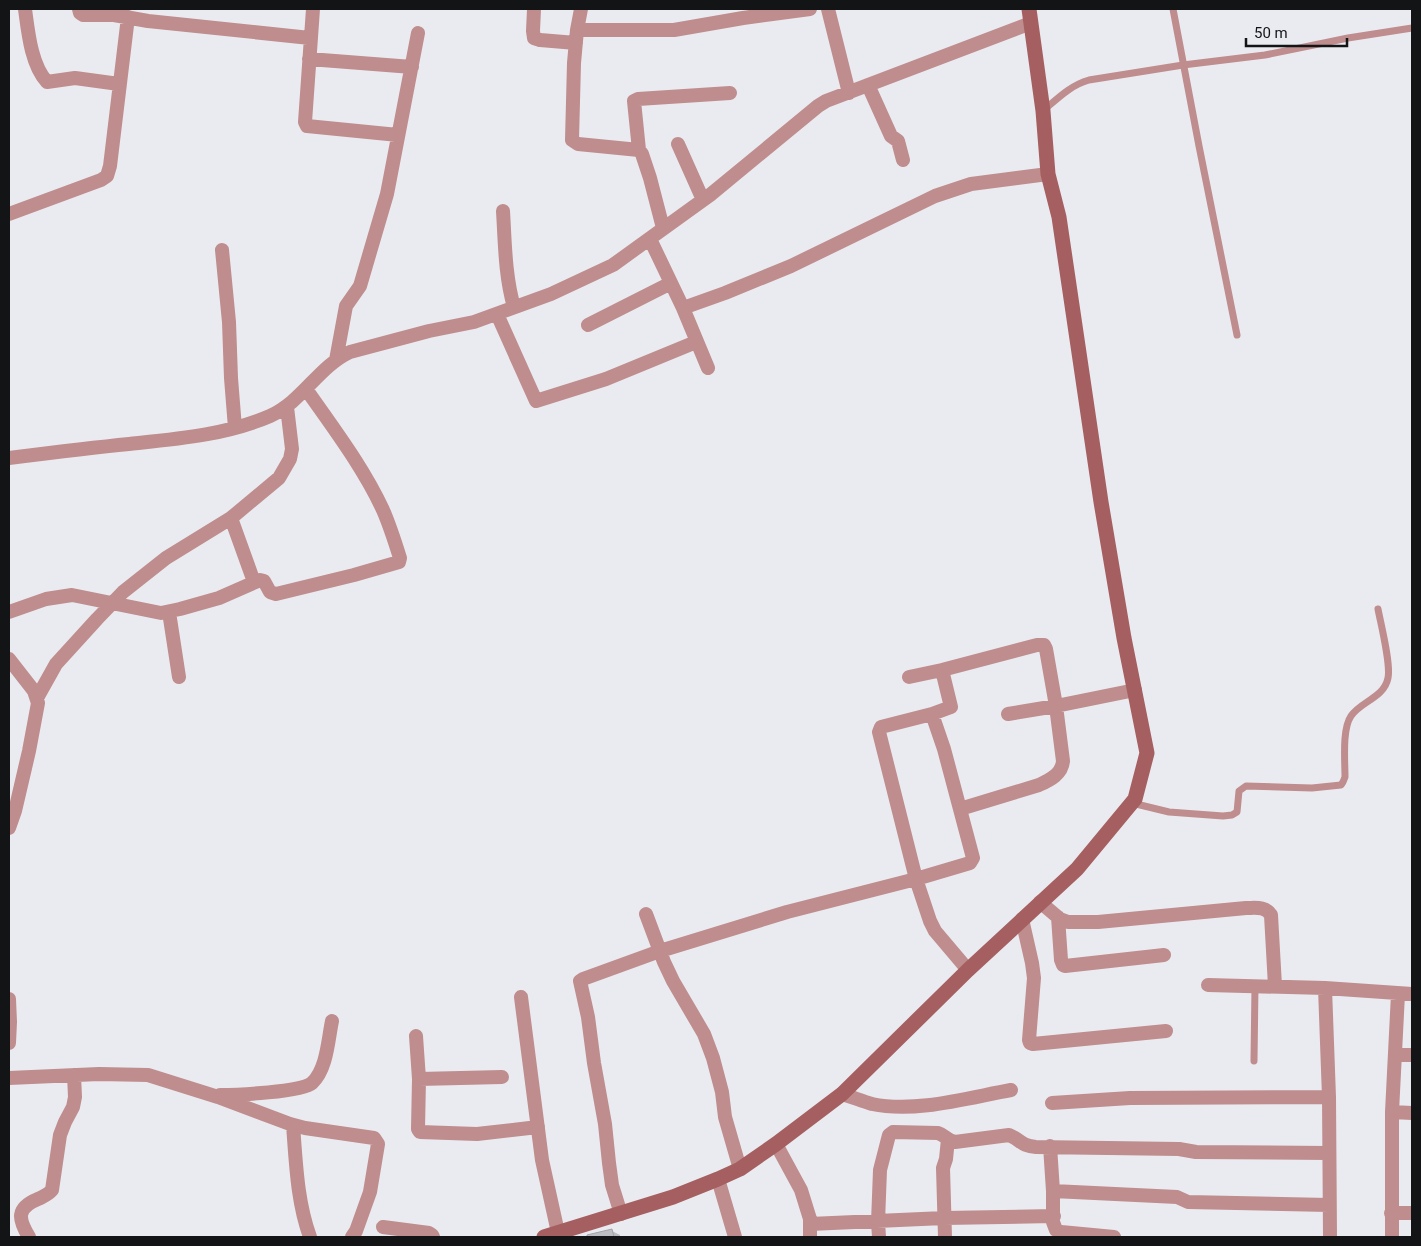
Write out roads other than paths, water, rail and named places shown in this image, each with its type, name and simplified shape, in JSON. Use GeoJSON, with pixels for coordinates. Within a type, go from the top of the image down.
{"type":"FeatureCollection","features":[{"type":"Feature","properties":{"kind":"main road"},"geometry":{"type":"LineString","coordinates":[[554,1236],[673,1197],[718,1180],[740,1169],[776,1144],[842,1094],[968,970],[1077,869],[1135,799],[1147,753],[1124,638],[1058,217],[1048,174],[1043,110],[1030,16]]}},
{"type":"Feature","properties":{"kind":"street"},"geometry":{"type":"LineString","coordinates":[[25,9],[30,42],[40,72],[46,82],[75,78],[119,84]]}},
{"type":"Feature","properties":{"kind":"street"},"geometry":{"type":"LineString","coordinates":[[79,9],[80,14],[83,15],[114,15],[168,23],[310,38]]}},
{"type":"Feature","properties":{"kind":"street"},"geometry":{"type":"LineString","coordinates":[[312,9],[305,122],[307,126],[398,135]]}},
{"type":"Feature","properties":{"kind":"street"},"geometry":{"type":"LineString","coordinates":[[534,9],[534,38],[540,40],[674,30],[810,9]]}},
{"type":"Feature","properties":{"kind":"street"},"geometry":{"type":"LineString","coordinates":[[581,9],[577,37],[573,142],[639,150]]}},
{"type":"Feature","properties":{"kind":"street"},"geometry":{"type":"LineString","coordinates":[[828,9],[850,93]]}},
{"type":"Feature","properties":{"kind":"street"},"geometry":{"type":"LineString","coordinates":[[9,458],[66,450],[189,438],[235,428],[262,419],[287,407],[336,360],[354,350],[461,325],[498,314],[551,294],[606,269],[630,254],[752,162],[826,101],[850,93],[1030,16]]}},
{"type":"Feature","properties":{"kind":"street"},"geometry":{"type":"LineString","coordinates":[[9,214],[108,176],[128,17]]}},
{"type":"Feature","properties":{"kind":"street"},"geometry":{"type":"LineString","coordinates":[[336,360],[346,306],[360,286],[387,194],[418,32]]}},
{"type":"Feature","properties":{"kind":"street"},"geometry":{"type":"LineString","coordinates":[[309,59],[412,67]]}},
{"type":"Feature","properties":{"kind":"street"},"geometry":{"type":"LineString","coordinates":[[868,85],[891,136],[898,141],[903,160]]}},
{"type":"Feature","properties":{"kind":"street"},"geometry":{"type":"LineString","coordinates":[[663,228],[650,178],[639,150],[634,101],[638,99],[730,93]]}},
{"type":"Feature","properties":{"kind":"street"},"geometry":{"type":"LineString","coordinates":[[678,144],[703,200]]}},
{"type":"Feature","properties":{"kind":"street"},"geometry":{"type":"LineString","coordinates":[[682,308],[791,266],[935,196],[968,185],[1048,174]]}},
{"type":"Feature","properties":{"kind":"street"},"geometry":{"type":"LineString","coordinates":[[503,211],[506,266],[514,307]]}},
{"type":"Feature","properties":{"kind":"street"},"geometry":{"type":"LineString","coordinates":[[650,238],[708,368]]}},
{"type":"Feature","properties":{"kind":"street"},"geometry":{"type":"LineString","coordinates":[[222,250],[229,322],[235,428]]}},
{"type":"Feature","properties":{"kind":"street"},"geometry":{"type":"LineString","coordinates":[[588,325],[671,284]]}},
{"type":"Feature","properties":{"kind":"street"},"geometry":{"type":"LineString","coordinates":[[498,314],[535,401],[615,376],[696,342]]}},
{"type":"Feature","properties":{"kind":"street"},"geometry":{"type":"LineString","coordinates":[[9,612],[37,602],[65,596],[79,596],[161,613],[219,598],[260,580],[264,581],[270,592],[276,594],[396,564],[400,560],[387,519],[368,481],[306,389]]}},
{"type":"Feature","properties":{"kind":"street"},"geometry":{"type":"LineString","coordinates":[[37,698],[56,664],[123,592],[166,558],[232,518],[274,483],[290,459],[292,445],[287,407]]}},
{"type":"Feature","properties":{"kind":"street"},"geometry":{"type":"LineString","coordinates":[[232,518],[254,582]]}},
{"type":"Feature","properties":{"kind":"street"},"geometry":{"type":"LineString","coordinates":[[168,612],[179,677]]}},
{"type":"Feature","properties":{"kind":"street"},"geometry":{"type":"LineString","coordinates":[[909,676],[942,670],[1042,644],[1046,649],[1064,761],[1063,766],[1048,781],[960,809]]}},
{"type":"Feature","properties":{"kind":"street"},"geometry":{"type":"LineString","coordinates":[[9,659],[32,687],[38,706],[15,811],[9,828]]}},
{"type":"Feature","properties":{"kind":"street"},"geometry":{"type":"LineString","coordinates":[[942,670],[951,707],[879,729],[916,879],[935,931],[968,970]]}},
{"type":"Feature","properties":{"kind":"street"},"geometry":{"type":"LineString","coordinates":[[1008,714],[1135,690]]}},
{"type":"Feature","properties":{"kind":"street"},"geometry":{"type":"LineString","coordinates":[[620,1214],[610,1170],[605,1124],[588,1017],[580,981],[617,965],[787,912],[916,879],[972,861],[973,858],[944,749],[932,714]]}},
{"type":"Feature","properties":{"kind":"street"},"geometry":{"type":"LineString","coordinates":[[1040,902],[1058,917],[1068,922],[1098,922],[1263,908],[1271,915],[1274,986]]}},
{"type":"Feature","properties":{"kind":"street"},"geometry":{"type":"LineString","coordinates":[[646,914],[674,981],[704,1034],[720,1084],[726,1124],[740,1169]]}},
{"type":"Feature","properties":{"kind":"street"},"geometry":{"type":"LineString","coordinates":[[1058,917],[1062,965],[1164,955]]}},
{"type":"Feature","properties":{"kind":"street"},"geometry":{"type":"LineString","coordinates":[[1022,919],[1034,971],[1030,1043],[1166,1031]]}},
{"type":"Feature","properties":{"kind":"street"},"geometry":{"type":"LineString","coordinates":[[1208,985],[1325,988],[1412,994]]}},
{"type":"Feature","properties":{"kind":"street"},"geometry":{"type":"LineString","coordinates":[[1325,988],[1330,1237]]}},
{"type":"Feature","properties":{"kind":"street"},"geometry":{"type":"LineString","coordinates":[[1392,1237],[1392,1112],[1398,994]]}},
{"type":"Feature","properties":{"kind":"street"},"geometry":{"type":"LineString","coordinates":[[522,997],[542,1160],[554,1236]]}},
{"type":"Feature","properties":{"kind":"street"},"geometry":{"type":"LineString","coordinates":[[9,999],[9,1043]]}},
{"type":"Feature","properties":{"kind":"street"},"geometry":{"type":"LineString","coordinates":[[212,1095],[252,1094],[305,1087],[311,1084],[325,1058],[332,1021]]}},
{"type":"Feature","properties":{"kind":"street"},"geometry":{"type":"LineString","coordinates":[[416,1036],[419,1079],[418,1129],[421,1132],[477,1134],[538,1127]]}},
{"type":"Feature","properties":{"kind":"street"},"geometry":{"type":"LineString","coordinates":[[1396,1055],[1412,1055]]}},
{"type":"Feature","properties":{"kind":"street"},"geometry":{"type":"LineString","coordinates":[[28,1237],[15,1225],[21,1212],[30,1202],[48,1194],[52,1190],[60,1135],[64,1122],[73,1107],[75,1097],[74,1075]]}},
{"type":"Feature","properties":{"kind":"street"},"geometry":{"type":"LineString","coordinates":[[9,1078],[74,1075],[148,1075],[212,1095],[293,1125],[373,1137],[378,1144],[370,1192],[352,1237]]}},
{"type":"Feature","properties":{"kind":"street"},"geometry":{"type":"LineString","coordinates":[[419,1079],[502,1077]]}},
{"type":"Feature","properties":{"kind":"street"},"geometry":{"type":"LineString","coordinates":[[842,1094],[872,1104],[910,1106],[940,1103],[1011,1090]]}},
{"type":"Feature","properties":{"kind":"street"},"geometry":{"type":"LineString","coordinates":[[1052,1103],[1130,1098],[1328,1097]]}},
{"type":"Feature","properties":{"kind":"street"},"geometry":{"type":"LineString","coordinates":[[1392,1112],[1412,1112]]}},
{"type":"Feature","properties":{"kind":"street"},"geometry":{"type":"LineString","coordinates":[[293,1125],[299,1191],[310,1237]]}},
{"type":"Feature","properties":{"kind":"street"},"geometry":{"type":"LineString","coordinates":[[879,1237],[880,1170],[890,1134],[893,1132],[938,1133],[956,1142],[1009,1135],[1022,1145],[1030,1147],[1179,1149],[1196,1152],[1328,1153]]}},
{"type":"Feature","properties":{"kind":"street"},"geometry":{"type":"LineString","coordinates":[[945,1237],[943,1165],[946,1159],[948,1139]]}},
{"type":"Feature","properties":{"kind":"street"},"geometry":{"type":"LineString","coordinates":[[776,1144],[798,1184],[808,1212],[810,1231],[878,1222],[944,1218],[1054,1216]]}},
{"type":"Feature","properties":{"kind":"street"},"geometry":{"type":"LineString","coordinates":[[1050,1146],[1054,1228],[1058,1232],[1114,1237]]}},
{"type":"Feature","properties":{"kind":"street"},"geometry":{"type":"LineString","coordinates":[[718,1180],[735,1237]]}},
{"type":"Feature","properties":{"kind":"street"},"geometry":{"type":"LineString","coordinates":[[1053,1191],[1176,1197],[1188,1202],[1329,1205]]}},
{"type":"Feature","properties":{"kind":"street"},"geometry":{"type":"LineString","coordinates":[[1392,1214],[1412,1213]]}},
{"type":"Feature","properties":{"kind":"street"},"geometry":{"type":"LineString","coordinates":[[383,1227],[429,1233],[433,1237]]}},
{"type":"Feature","properties":{"kind":"lane"},"geometry":{"type":"LineString","coordinates":[[1173,9],[1237,335]]}},
{"type":"Feature","properties":{"kind":"lane"},"geometry":{"type":"LineString","coordinates":[[1043,110],[1071,87],[1089,80],[1183,65],[1265,55],[1348,38],[1412,28]]}},
{"type":"Feature","properties":{"kind":"lane"},"geometry":{"type":"LineString","coordinates":[[1131,803],[1169,812],[1223,816],[1232,815],[1237,812],[1240,791],[1246,786],[1312,788],[1341,785],[1345,777],[1348,721],[1356,710],[1377,696],[1388,678],[1386,650],[1378,609]]}},
{"type":"Feature","properties":{"kind":"lane"},"geometry":{"type":"LineString","coordinates":[[1254,1061],[1255,986]]}}]}
